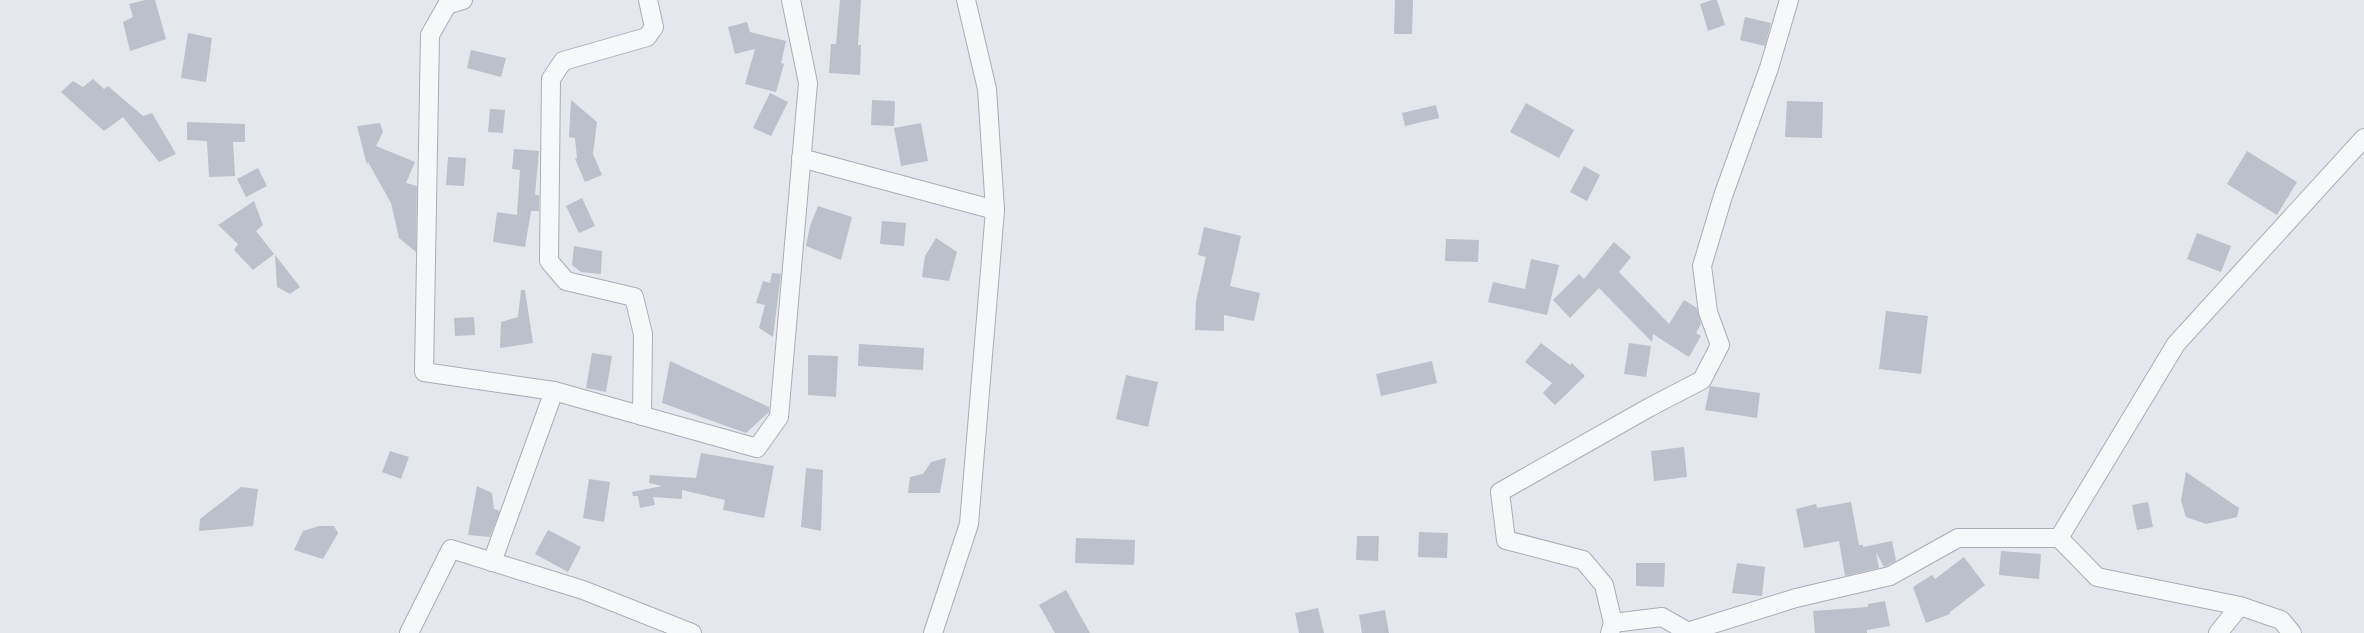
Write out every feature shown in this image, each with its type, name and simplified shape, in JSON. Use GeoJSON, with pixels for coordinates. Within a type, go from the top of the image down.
{"type":"FeatureCollection","features":[{"type":"Feature","properties":{"kind":"street"},"geometry":{"type":"LineString","coordinates":[[463,0],[447,5],[430,35],[424,372],[554,391],[757,448],[779,417],[808,84],[791,0]]}},
{"type":"Feature","properties":{"kind":"street"},"geometry":{"type":"LineString","coordinates":[[642,416],[643,334],[634,297],[566,281],[548,261],[551,79],[563,61],[647,37],[654,27],[648,0]]}},
{"type":"Feature","properties":{"kind":"street"},"geometry":{"type":"LineString","coordinates":[[932,633],[969,524],[995,210],[988,89],[966,0]]}},
{"type":"Feature","properties":{"kind":"street"},"geometry":{"type":"LineString","coordinates":[[1789,0],[1769,68],[1723,196],[1702,266],[1708,312],[1720,345],[1702,380],[1650,407],[1500,492],[1506,540],[1583,560],[1604,585],[1611,628],[1662,617],[1688,632],[1796,598],[1890,576],[1958,538],[2059,538],[2097,577],[2240,606],[2281,620],[2292,633]]}},
{"type":"Feature","properties":{"kind":"street"},"geometry":{"type":"LineString","coordinates":[[2059,538],[2176,344],[2364,138]]}},
{"type":"Feature","properties":{"kind":"street"},"geometry":{"type":"LineString","coordinates":[[801,158],[995,210]]}},
{"type":"Feature","properties":{"kind":"street"},"geometry":{"type":"LineString","coordinates":[[492,562],[554,391]]}},
{"type":"Feature","properties":{"kind":"street"},"geometry":{"type":"LineString","coordinates":[[409,633],[451,549],[583,590],[692,633]]}},
{"type":"Feature","properties":{"kind":"street"},"geometry":{"type":"LineString","coordinates":[[2218,633],[2240,606]]}},
{"type":"Feature","properties":{"kind":"building"},"geometry":{"type":"Polygon","coordinates":[[[145,0],[155,0],[166,39],[130,51],[123,22],[133,17],[129,4],[145,0]]]}},
{"type":"Feature","properties":{"kind":"building"},"geometry":{"type":"Polygon","coordinates":[[[840,0],[861,0],[858,45],[861,45],[860,75],[829,73],[831,44],[836,44],[840,0]]]}},
{"type":"Feature","properties":{"kind":"building"},"geometry":{"type":"Polygon","coordinates":[[[1395,0],[1413,0],[1412,34],[1394,34],[1395,0]]]}},
{"type":"Feature","properties":{"kind":"building"},"geometry":{"type":"Polygon","coordinates":[[[1717,0],[1725,25],[1708,31],[1700,4],[1717,0]]]}},
{"type":"Feature","properties":{"kind":"building"},"geometry":{"type":"Polygon","coordinates":[[[1745,17],[1771,23],[1765,46],[1740,40],[1745,17]]]}},
{"type":"Feature","properties":{"kind":"building"},"geometry":{"type":"Polygon","coordinates":[[[747,22],[750,32],[786,41],[781,63],[784,64],[776,92],[745,84],[755,49],[735,54],[728,27],[747,22]]]}},
{"type":"Feature","properties":{"kind":"building"},"geometry":{"type":"Polygon","coordinates":[[[188,33],[212,38],[206,82],[181,78],[188,33]]]}},
{"type":"Feature","properties":{"kind":"building"},"geometry":{"type":"Polygon","coordinates":[[[471,50],[506,58],[501,77],[467,68],[471,50]]]}},
{"type":"Feature","properties":{"kind":"building"},"geometry":{"type":"Polygon","coordinates":[[[93,79],[104,89],[108,86],[143,116],[152,113],[176,154],[159,162],[123,117],[104,131],[61,92],[73,81],[83,87],[93,79]]]}},
{"type":"Feature","properties":{"kind":"building"},"geometry":{"type":"Polygon","coordinates":[[[770,93],[788,102],[771,136],[753,128],[770,93]]]}},
{"type":"Feature","properties":{"kind":"building"},"geometry":{"type":"Polygon","coordinates":[[[571,100],[597,122],[593,154],[602,175],[585,182],[575,159],[577,158],[575,138],[569,137],[571,100]]]}},
{"type":"Feature","properties":{"kind":"building"},"geometry":{"type":"Polygon","coordinates":[[[872,100],[895,101],[894,126],[871,125],[872,100]]]}},
{"type":"Feature","properties":{"kind":"building"},"geometry":{"type":"Polygon","coordinates":[[[1787,101],[1823,102],[1822,138],[1785,137],[1787,101]]]}},
{"type":"Feature","properties":{"kind":"building"},"geometry":{"type":"Polygon","coordinates":[[[1526,103],[1574,130],[1559,158],[1510,132],[1526,103]]]}},
{"type":"Feature","properties":{"kind":"building"},"geometry":{"type":"Polygon","coordinates":[[[1436,105],[1439,118],[1405,126],[1402,113],[1436,105]]]}},
{"type":"Feature","properties":{"kind":"building"},"geometry":{"type":"Polygon","coordinates":[[[490,109],[505,110],[503,133],[488,132],[490,109]]]}},
{"type":"Feature","properties":{"kind":"building"},"geometry":{"type":"Polygon","coordinates":[[[187,122],[245,124],[245,142],[233,142],[235,176],[209,177],[207,141],[187,140],[187,122]]]}},
{"type":"Feature","properties":{"kind":"building"},"geometry":{"type":"Polygon","coordinates":[[[380,123],[383,132],[376,146],[415,162],[406,183],[417,186],[416,252],[399,238],[391,203],[368,162],[367,165],[357,126],[380,123]]]}},
{"type":"Feature","properties":{"kind":"building"},"geometry":{"type":"Polygon","coordinates":[[[921,123],[928,161],[901,166],[894,128],[921,123]]]}},
{"type":"Feature","properties":{"kind":"building"},"geometry":{"type":"Polygon","coordinates":[[[514,149],[539,151],[535,195],[539,195],[539,211],[531,211],[525,247],[493,242],[497,212],[517,215],[520,170],[512,169],[514,149]]]}},
{"type":"Feature","properties":{"kind":"building"},"geometry":{"type":"Polygon","coordinates":[[[2247,151],[2297,182],[2277,215],[2227,184],[2247,151]]]}},
{"type":"Feature","properties":{"kind":"building"},"geometry":{"type":"Polygon","coordinates":[[[448,157],[466,158],[464,186],[446,185],[448,157]]]}},
{"type":"Feature","properties":{"kind":"building"},"geometry":{"type":"Polygon","coordinates":[[[1584,166],[1600,175],[1587,201],[1570,192],[1584,166]]]}},
{"type":"Feature","properties":{"kind":"building"},"geometry":{"type":"Polygon","coordinates":[[[258,168],[267,186],[246,197],[237,179],[258,168]]]}},
{"type":"Feature","properties":{"kind":"building"},"geometry":{"type":"Polygon","coordinates":[[[582,198],[595,226],[579,233],[566,206],[582,198]]]}},
{"type":"Feature","properties":{"kind":"building"},"geometry":{"type":"Polygon","coordinates":[[[254,201],[263,225],[256,231],[274,254],[253,270],[234,250],[238,244],[218,225],[254,201]]]}},
{"type":"Feature","properties":{"kind":"building"},"geometry":{"type":"Polygon","coordinates":[[[818,206],[852,217],[841,260],[806,246],[810,226],[818,206]]]}},
{"type":"Feature","properties":{"kind":"building"},"geometry":{"type":"Polygon","coordinates":[[[882,221],[906,223],[904,246],[880,244],[882,221]]]}},
{"type":"Feature","properties":{"kind":"building"},"geometry":{"type":"Polygon","coordinates":[[[1204,227],[1241,236],[1230,286],[1260,293],[1254,321],[1224,315],[1224,331],[1195,330],[1196,301],[1206,257],[1198,255],[1204,227]]]}},
{"type":"Feature","properties":{"kind":"building"},"geometry":{"type":"Polygon","coordinates":[[[2197,233],[2231,246],[2221,272],[2187,259],[2197,233]]]}},
{"type":"Feature","properties":{"kind":"building"},"geometry":{"type":"Polygon","coordinates":[[[936,238],[957,252],[949,281],[922,277],[925,256],[936,238]]]}},
{"type":"Feature","properties":{"kind":"building"},"geometry":{"type":"Polygon","coordinates":[[[1446,239],[1479,240],[1478,262],[1445,261],[1446,239]]]}},
{"type":"Feature","properties":{"kind":"building"},"geometry":{"type":"Polygon","coordinates":[[[1614,242],[1631,257],[1619,272],[1669,324],[1684,300],[1697,308],[1701,324],[1696,333],[1701,336],[1689,357],[1653,334],[1652,342],[1599,288],[1570,318],[1553,300],[1579,274],[1584,279],[1614,242]]]}},
{"type":"Feature","properties":{"kind":"building"},"geometry":{"type":"Polygon","coordinates":[[[574,246],[602,251],[601,274],[581,272],[572,265],[574,246]]]}},
{"type":"Feature","properties":{"kind":"building"},"geometry":{"type":"Polygon","coordinates":[[[275,255],[300,287],[290,294],[277,287],[275,255]]]}},
{"type":"Feature","properties":{"kind":"building"},"geometry":{"type":"Polygon","coordinates":[[[1531,259],[1559,265],[1547,315],[1488,302],[1493,282],[1525,289],[1531,259]]]}},
{"type":"Feature","properties":{"kind":"building"},"geometry":{"type":"Polygon","coordinates":[[[772,273],[781,274],[773,337],[759,328],[765,305],[756,303],[763,281],[770,283],[772,273]]]}},
{"type":"Feature","properties":{"kind":"building"},"geometry":{"type":"Polygon","coordinates":[[[521,290],[525,290],[533,343],[500,348],[501,322],[518,317],[521,290]]]}},
{"type":"Feature","properties":{"kind":"building"},"geometry":{"type":"Polygon","coordinates":[[[1886,311],[1928,316],[1921,374],[1879,369],[1886,311]]]}},
{"type":"Feature","properties":{"kind":"building"},"geometry":{"type":"Polygon","coordinates":[[[474,317],[475,335],[455,336],[454,318],[474,317]]]}},
{"type":"Feature","properties":{"kind":"building"},"geometry":{"type":"Polygon","coordinates":[[[1541,343],[1570,365],[1572,363],[1585,376],[1555,405],[1543,393],[1552,383],[1525,362],[1541,343]]]}},
{"type":"Feature","properties":{"kind":"building"},"geometry":{"type":"Polygon","coordinates":[[[1629,343],[1651,346],[1646,377],[1624,374],[1629,343]]]}},
{"type":"Feature","properties":{"kind":"building"},"geometry":{"type":"Polygon","coordinates":[[[859,344],[924,348],[923,370],[858,366],[859,344]]]}},
{"type":"Feature","properties":{"kind":"building"},"geometry":{"type":"Polygon","coordinates":[[[592,353],[612,356],[606,392],[586,388],[592,353]]]}},
{"type":"Feature","properties":{"kind":"building"},"geometry":{"type":"Polygon","coordinates":[[[808,355],[838,356],[836,397],[808,395],[808,355]]]}},
{"type":"Feature","properties":{"kind":"building"},"geometry":{"type":"Polygon","coordinates":[[[670,361],[769,407],[769,412],[746,433],[662,403],[670,361]]]}},
{"type":"Feature","properties":{"kind":"building"},"geometry":{"type":"Polygon","coordinates":[[[1432,361],[1437,383],[1381,396],[1376,374],[1432,361]]]}},
{"type":"Feature","properties":{"kind":"building"},"geometry":{"type":"Polygon","coordinates":[[[1126,375],[1158,382],[1148,427],[1116,419],[1126,375]]]}},
{"type":"Feature","properties":{"kind":"building"},"geometry":{"type":"Polygon","coordinates":[[[1710,386],[1760,393],[1757,418],[1705,410],[1710,386]]]}},
{"type":"Feature","properties":{"kind":"building"},"geometry":{"type":"Polygon","coordinates":[[[1684,447],[1687,477],[1654,481],[1651,451],[1684,447]]]}},
{"type":"Feature","properties":{"kind":"building"},"geometry":{"type":"Polygon","coordinates":[[[390,451],[409,457],[401,479],[382,472],[390,451]]]}},
{"type":"Feature","properties":{"kind":"building"},"geometry":{"type":"Polygon","coordinates":[[[701,453],[774,466],[764,518],[723,510],[725,500],[682,490],[682,499],[653,497],[655,505],[640,508],[638,496],[633,496],[632,492],[662,486],[649,483],[650,475],[696,478],[701,453]]]}},
{"type":"Feature","properties":{"kind":"building"},"geometry":{"type":"Polygon","coordinates":[[[946,458],[940,493],[908,493],[910,477],[923,474],[931,462],[946,458]]]}},
{"type":"Feature","properties":{"kind":"building"},"geometry":{"type":"Polygon","coordinates":[[[806,468],[823,470],[821,531],[801,527],[806,468]]]}},
{"type":"Feature","properties":{"kind":"building"},"geometry":{"type":"Polygon","coordinates":[[[2186,472],[2239,508],[2237,517],[2206,524],[2186,517],[2181,501],[2186,472]]]}},
{"type":"Feature","properties":{"kind":"building"},"geometry":{"type":"Polygon","coordinates":[[[589,479],[610,482],[604,522],[583,518],[589,479]]]}},
{"type":"Feature","properties":{"kind":"building"},"geometry":{"type":"Polygon","coordinates":[[[477,486],[492,493],[494,509],[500,511],[490,537],[468,535],[477,486]]]}},
{"type":"Feature","properties":{"kind":"building"},"geometry":{"type":"Polygon","coordinates":[[[241,487],[258,489],[253,526],[199,531],[200,519],[241,487]]]}},
{"type":"Feature","properties":{"kind":"building"},"geometry":{"type":"Polygon","coordinates":[[[1851,502],[1859,545],[1863,545],[1863,547],[1892,541],[1896,561],[1884,567],[1876,552],[1879,568],[1845,576],[1839,541],[1804,548],[1796,509],[1816,504],[1817,508],[1851,502]]]}},
{"type":"Feature","properties":{"kind":"building"},"geometry":{"type":"Polygon","coordinates":[[[2148,502],[2153,527],[2137,530],[2132,505],[2148,502]]]}},
{"type":"Feature","properties":{"kind":"building"},"geometry":{"type":"Polygon","coordinates":[[[319,526],[334,526],[338,533],[323,559],[294,550],[303,531],[319,526]]]}},
{"type":"Feature","properties":{"kind":"building"},"geometry":{"type":"Polygon","coordinates":[[[548,530],[581,547],[568,572],[535,554],[548,530]]]}},
{"type":"Feature","properties":{"kind":"building"},"geometry":{"type":"Polygon","coordinates":[[[1419,532],[1448,533],[1447,558],[1418,557],[1419,532]]]}},
{"type":"Feature","properties":{"kind":"building"},"geometry":{"type":"Polygon","coordinates":[[[1357,536],[1379,536],[1378,561],[1356,560],[1357,536]]]}},
{"type":"Feature","properties":{"kind":"building"},"geometry":{"type":"Polygon","coordinates":[[[1076,538],[1135,540],[1134,565],[1075,563],[1076,538]]]}},
{"type":"Feature","properties":{"kind":"building"},"geometry":{"type":"Polygon","coordinates":[[[2001,551],[2041,554],[2039,579],[1999,575],[2001,551]]]}},
{"type":"Feature","properties":{"kind":"building"},"geometry":{"type":"Polygon","coordinates":[[[1964,557],[1985,585],[1950,612],[1950,614],[1926,623],[1913,587],[1932,575],[1935,579],[1964,557]]]}},
{"type":"Feature","properties":{"kind":"building"},"geometry":{"type":"Polygon","coordinates":[[[1636,563],[1665,563],[1664,587],[1636,586],[1636,563]]]}},
{"type":"Feature","properties":{"kind":"building"},"geometry":{"type":"Polygon","coordinates":[[[1737,563],[1765,567],[1762,596],[1732,593],[1737,563]]]}},
{"type":"Feature","properties":{"kind":"building"},"geometry":{"type":"Polygon","coordinates":[[[1066,590],[1090,633],[1055,633],[1039,605],[1066,590]]]}},
{"type":"Feature","properties":{"kind":"building"},"geometry":{"type":"Polygon","coordinates":[[[1885,601],[1890,626],[1867,630],[1867,633],[1815,633],[1813,611],[1868,607],[1868,604],[1885,601]]]}},
{"type":"Feature","properties":{"kind":"building"},"geometry":{"type":"Polygon","coordinates":[[[1318,608],[1324,633],[1299,633],[1295,613],[1318,608]]]}},
{"type":"Feature","properties":{"kind":"building"},"geometry":{"type":"Polygon","coordinates":[[[1385,610],[1389,633],[1362,633],[1359,615],[1385,610]]]}}]}
